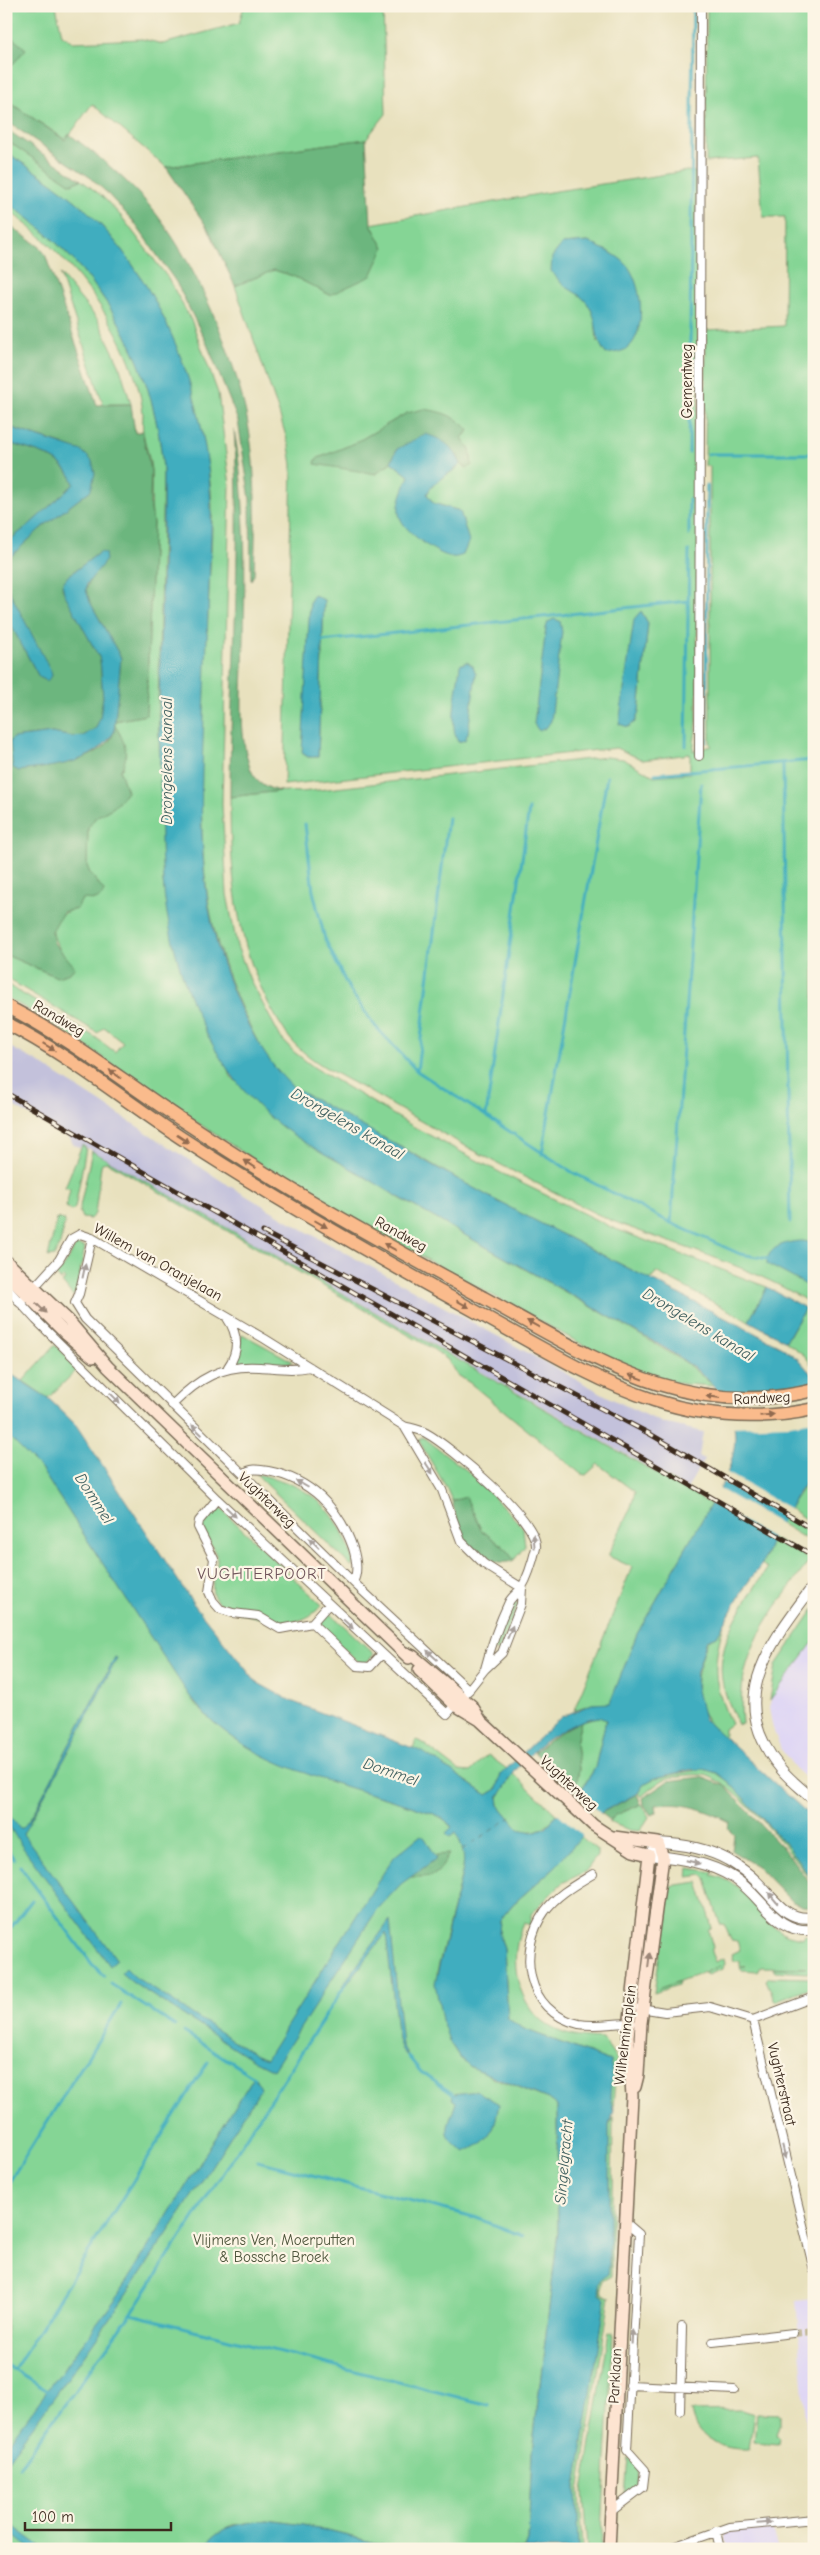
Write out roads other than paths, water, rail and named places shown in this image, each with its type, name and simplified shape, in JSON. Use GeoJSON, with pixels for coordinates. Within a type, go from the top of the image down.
{"type":"FeatureCollection","features":[{"type":"Feature","properties":{"kind":"main road","name":"Randweg"},"geometry":{"type":"LineString","coordinates":[[6,1006],[57,1033],[191,1126],[280,1184],[602,1362],[635,1377],[682,1392],[720,1398],[748,1400],[814,1390]]}},
{"type":"Feature","properties":{"kind":"main road","name":"Randweg"},"geometry":{"type":"LineString","coordinates":[[6,1023],[49,1047],[184,1140],[272,1196],[378,1257],[627,1391],[650,1400],[701,1412],[759,1416],[814,1409]]}},
{"type":"Feature","properties":{"kind":"main road","name":"Vughterweg"},"geometry":{"type":"LineString","coordinates":[[6,1261],[27,1295]]}},
{"type":"Feature","properties":{"kind":"main road","name":"Vughterweg"},"geometry":{"type":"LineString","coordinates":[[6,1274],[27,1295],[68,1320],[108,1367],[406,1653],[413,1656],[428,1674],[462,1697],[472,1706],[481,1721],[593,1825],[611,1837]]}},
{"type":"Feature","properties":{"kind":"main road"},"geometry":{"type":"LineString","coordinates":[[611,1837],[658,1843]]}},
{"type":"Feature","properties":{"kind":"main road"},"geometry":{"type":"LineString","coordinates":[[611,1837],[633,1852],[650,1855]]}},
{"type":"Feature","properties":{"kind":"main road","name":"Wilhelminaplein"},"geometry":{"type":"LineString","coordinates":[[637,2008],[663,1857],[658,1843]]}},
{"type":"Feature","properties":{"kind":"main road","name":"Wilhelminaplein"},"geometry":{"type":"LineString","coordinates":[[632,2096],[638,2075],[636,2023],[650,1855]]}},
{"type":"Feature","properties":{"kind":"main road","name":"Parklaan"},"geometry":{"type":"LineString","coordinates":[[609,2549],[609,2513],[632,2096]]}},
{"type":"Feature","properties":{"kind":"street","name":"Gementweg"},"geometry":{"type":"LineString","coordinates":[[699,756],[701,6]]}},
{"type":"Feature","properties":{"kind":"street","name":"Willem van Oranjelaan"},"geometry":{"type":"LineString","coordinates":[[27,1295],[59,1260],[75,1235],[80,1234],[92,1238],[226,1316],[404,1426],[426,1432],[457,1455],[497,1491],[528,1525],[534,1534],[536,1549],[522,1588],[521,1604],[502,1653],[484,1669],[447,1714]]}},
{"type":"Feature","properties":{"kind":"street","name":"Vughterweg"},"geometry":{"type":"LineString","coordinates":[[92,1238],[79,1294],[75,1303],[94,1328],[353,1582],[462,1697]]}},
{"type":"Feature","properties":{"kind":"street"},"geometry":{"type":"LineString","coordinates":[[6,1287],[27,1295]]}},
{"type":"Feature","properties":{"kind":"street","name":"Vughterweg"},"geometry":{"type":"LineString","coordinates":[[27,1295],[217,1498],[381,1655],[447,1714]]}},
{"type":"Feature","properties":{"kind":"street","name":"Willem van Oranjelaan"},"geometry":{"type":"LineString","coordinates":[[226,1316],[236,1331],[234,1355],[228,1367]]}},
{"type":"Feature","properties":{"kind":"street"},"geometry":{"type":"LineString","coordinates":[[172,1405],[197,1383],[228,1367],[257,1366],[298,1370],[310,1367]]}},
{"type":"Feature","properties":{"kind":"street","name":"Willem van Oranjelaan"},"geometry":{"type":"LineString","coordinates":[[404,1426],[442,1490],[461,1541],[484,1564],[522,1588]]}},
{"type":"Feature","properties":{"kind":"street","name":"Vughterweg"},"geometry":{"type":"LineString","coordinates":[[242,1474],[254,1469],[277,1473],[295,1479],[320,1496],[347,1532],[354,1552],[357,1572],[353,1582]]}},
{"type":"Feature","properties":{"kind":"street"},"geometry":{"type":"LineString","coordinates":[[217,1498],[199,1521],[198,1526],[214,1559],[209,1592],[212,1601],[220,1609],[233,1614],[258,1616],[280,1629],[312,1623],[328,1605]]}},
{"type":"Feature","properties":{"kind":"street"},"geometry":{"type":"LineString","coordinates":[[814,1585],[765,1655],[758,1674],[755,1700],[756,1716],[766,1748],[782,1770],[814,1800]]}},
{"type":"Feature","properties":{"kind":"street","name":"Willem van Oranjelaan"},"geometry":{"type":"LineString","coordinates":[[484,1669],[490,1648],[510,1600],[522,1588]]}},
{"type":"Feature","properties":{"kind":"street"},"geometry":{"type":"LineString","coordinates":[[312,1623],[357,1666],[370,1667],[381,1655]]}},
{"type":"Feature","properties":{"kind":"street"},"geometry":{"type":"LineString","coordinates":[[416,1686],[428,1674]]}},
{"type":"Feature","properties":{"kind":"street"},"geometry":{"type":"LineString","coordinates":[[658,1843],[699,1848],[727,1860],[754,1879],[783,1910],[798,1918],[814,1917]]}},
{"type":"Feature","properties":{"kind":"street","name":"Wilhelminaplein"},"geometry":{"type":"LineString","coordinates":[[650,1855],[658,1843]]}},
{"type":"Feature","properties":{"kind":"street"},"geometry":{"type":"LineString","coordinates":[[650,1855],[696,1862],[722,1871],[747,1887],[780,1923],[793,1929],[814,1930]]}},
{"type":"Feature","properties":{"kind":"street"},"geometry":{"type":"LineString","coordinates":[[593,1874],[566,1890],[553,1902],[537,1924],[531,1938],[529,1952],[528,1966],[531,1979],[540,1999],[557,2015],[579,2024],[636,2023]]}},
{"type":"Feature","properties":{"kind":"street"},"geometry":{"type":"LineString","coordinates":[[637,2008],[665,2012],[710,2007],[753,2020],[814,1997]]}},
{"type":"Feature","properties":{"kind":"street","name":"Vughterstraat"},"geometry":{"type":"LineString","coordinates":[[753,2020],[814,2270]]}},
{"type":"Feature","properties":{"kind":"street","name":"Parklaan"},"geometry":{"type":"LineString","coordinates":[[609,2513],[643,2487],[645,2470],[627,2450],[639,2234],[625,2222]]}},
{"type":"Feature","properties":{"kind":"street"},"geometry":{"type":"LineString","coordinates":[[680,2411],[682,2327]]}},
{"type":"Feature","properties":{"kind":"street"},"geometry":{"type":"LineString","coordinates":[[713,2342],[792,2333]]}},
{"type":"Feature","properties":{"kind":"street"},"geometry":{"type":"LineString","coordinates":[[630,2385],[681,2389],[734,2390]]}},
{"type":"Feature","properties":{"kind":"street"},"geometry":{"type":"LineString","coordinates":[[667,2549],[716,2531],[752,2524],[814,2519]]}},
{"type":"Feature","properties":{"kind":"street"},"geometry":{"type":"LineString","coordinates":[[716,2531],[720,2549]]}},
{"type":"Feature","properties":{"kind":"water"},"geometry":{"type":"Polygon","coordinates":[[[6,152],[54,184],[87,211],[121,249],[142,279],[176,345],[189,380],[206,452],[211,500],[202,801],[203,859],[206,888],[217,945],[226,973],[246,1020],[262,1050],[294,1088],[497,1201],[782,1347],[799,1360],[814,1377],[814,1472],[798,1493],[772,1538],[762,1564],[746,1585],[717,1636],[707,1640],[697,1671],[696,1686],[704,1719],[814,1819],[814,1883],[790,1849],[729,1782],[717,1773],[703,1769],[689,1770],[655,1778],[644,1784],[638,1793],[602,1812],[555,1867],[513,1904],[500,1920],[499,1933],[504,1949],[508,2019],[524,2029],[610,2061],[612,2071],[610,2097],[613,2110],[609,2125],[609,2267],[608,2274],[601,2279],[598,2285],[600,2293],[606,2298],[576,2486],[578,2549],[525,2549],[528,2541],[532,2452],[558,2232],[557,2106],[548,2099],[471,2067],[460,2058],[449,2041],[442,2020],[435,1983],[463,1869],[463,1850],[456,1833],[450,1837],[446,1833],[452,1827],[445,1820],[434,1814],[331,1782],[264,1756],[234,1738],[207,1716],[184,1688],[41,1469],[6,1434],[6,1371],[48,1398],[76,1425],[193,1603],[256,1682],[291,1701],[423,1752],[487,1795],[497,1789],[501,1774],[561,1717],[592,1704],[610,1703],[637,1634],[724,1481],[734,1448],[735,1438],[732,1416],[721,1395],[711,1383],[670,1351],[422,1211],[282,1127],[249,1097],[229,1071],[211,1042],[183,978],[167,912],[163,881],[159,732],[163,470],[158,429],[148,390],[134,353],[116,318],[94,285],[68,255],[39,227],[6,202],[6,152]],[[599,1717],[575,1724],[563,1730],[540,1746],[513,1774],[498,1797],[499,1805],[519,1829],[533,1832],[546,1827],[582,1789],[595,1768],[606,1720],[599,1717]]]}},
{"type":"Feature","properties":{"kind":"water"},"geometry":{"type":"Polygon","coordinates":[[[588,242],[621,259],[625,263],[631,271],[639,293],[640,318],[638,330],[628,348],[620,351],[606,354],[599,341],[594,318],[589,306],[580,296],[562,284],[551,271],[552,257],[562,244],[588,242]]]}},
{"type":"Feature","properties":{"kind":"water"},"geometry":{"type":"Polygon","coordinates":[[[6,426],[82,451],[92,461],[95,473],[91,490],[40,529],[6,561],[6,543],[74,484],[63,466],[55,460],[6,442],[6,426]]]}},
{"type":"Feature","properties":{"kind":"water"},"geometry":{"type":"Polygon","coordinates":[[[425,434],[447,444],[455,452],[461,464],[438,480],[427,494],[433,503],[460,511],[469,541],[463,555],[458,557],[445,555],[429,547],[406,527],[399,514],[400,499],[409,476],[391,462],[397,449],[425,434]]]}},
{"type":"Feature","properties":{"kind":"water"},"geometry":{"type":"Polygon","coordinates":[[[100,552],[105,553],[106,560],[87,584],[86,590],[90,602],[121,658],[114,732],[106,743],[84,758],[59,765],[19,771],[13,768],[10,741],[13,738],[52,733],[74,737],[83,736],[96,728],[100,718],[103,697],[100,659],[64,593],[62,584],[68,576],[100,552]]]}},
{"type":"Feature","properties":{"kind":"water"},"geometry":{"type":"Polygon","coordinates":[[[6,585],[51,671],[52,676],[47,681],[39,677],[6,616],[6,585]]]}},
{"type":"Feature","properties":{"kind":"water"},"geometry":{"type":"Polygon","coordinates":[[[314,595],[324,600],[318,757],[308,757],[302,753],[310,601],[314,595]]]}},
{"type":"Feature","properties":{"kind":"water"},"geometry":{"type":"Polygon","coordinates":[[[641,611],[648,623],[639,712],[635,722],[628,727],[619,724],[634,619],[641,611]]]}},
{"type":"Feature","properties":{"kind":"water"},"geometry":{"type":"Polygon","coordinates":[[[554,619],[560,621],[562,632],[551,721],[546,728],[539,731],[534,724],[546,628],[548,622],[554,619]]]}},
{"type":"Feature","properties":{"kind":"water"},"geometry":{"type":"Polygon","coordinates":[[[467,662],[473,666],[476,674],[468,733],[465,740],[458,742],[454,726],[454,705],[460,665],[467,662]]]}},
{"type":"Feature","properties":{"kind":"water"},"geometry":{"type":"Polygon","coordinates":[[[803,1241],[814,1243],[814,1289],[767,1264],[770,1253],[774,1249],[791,1242],[803,1241]]]}},
{"type":"Feature","properties":{"kind":"water"},"geometry":{"type":"Polygon","coordinates":[[[767,1287],[805,1308],[786,1341],[749,1321],[767,1287]]]}},
{"type":"Feature","properties":{"kind":"water"},"geometry":{"type":"Polygon","coordinates":[[[115,1657],[117,1658],[80,1731],[23,1834],[117,1960],[110,1966],[21,1845],[6,1821],[6,1812],[20,1828],[23,1828],[33,1814],[115,1657]]]}},
{"type":"Feature","properties":{"kind":"water"},"geometry":{"type":"Polygon","coordinates":[[[421,1835],[425,1838],[437,1858],[401,1884],[377,1910],[273,2070],[253,2060],[133,1983],[121,1973],[126,1968],[135,1977],[254,2054],[266,2059],[389,1864],[395,1856],[421,1835]]]}},
{"type":"Feature","properties":{"kind":"water"},"geometry":{"type":"Polygon","coordinates":[[[390,1920],[402,2045],[410,2059],[402,2050],[398,2040],[386,1933],[345,1987],[342,1986],[390,1920]]]}},
{"type":"Feature","properties":{"kind":"water"},"geometry":{"type":"Polygon","coordinates":[[[254,2076],[261,2088],[200,2183],[138,2278],[6,2462],[6,2446],[117,2297],[254,2076]]]}},
{"type":"Feature","properties":{"kind":"water"},"geometry":{"type":"Polygon","coordinates":[[[477,2091],[499,2104],[490,2134],[481,2143],[465,2152],[457,2146],[449,2135],[448,2125],[456,2102],[452,2099],[453,2094],[477,2091]]]}},
{"type":"Feature","properties":{"kind":"water"},"geometry":{"type":"Polygon","coordinates":[[[268,2520],[303,2525],[401,2549],[203,2549],[215,2535],[223,2530],[240,2524],[268,2520]]]}},
{"type":"Feature","properties":{"kind":"water"},"geometry":{"type":"Polygon","coordinates":[[[6,2521],[44,2549],[31,2549],[6,2529],[6,2521]]]}},
{"type":"Feature","properties":{"kind":"waterway"},"geometry":{"type":"LineString","coordinates":[[689,453],[693,6]]}},
{"type":"Feature","properties":{"kind":"waterway"},"geometry":{"type":"LineString","coordinates":[[708,454],[814,454]]}},
{"type":"Feature","properties":{"kind":"waterway"},"geometry":{"type":"LineString","coordinates":[[706,742],[707,486]]}},
{"type":"Feature","properties":{"kind":"waterway"},"geometry":{"type":"LineString","coordinates":[[689,499],[689,535]]}},
{"type":"Feature","properties":{"kind":"waterway"},"geometry":{"type":"LineString","coordinates":[[686,746],[689,551]]}},
{"type":"Feature","properties":{"kind":"waterway"},"geometry":{"type":"LineString","coordinates":[[322,641],[688,601]]}},
{"type":"Feature","properties":{"kind":"waterway"},"geometry":{"type":"LineString","coordinates":[[655,774],[814,760]]}},
{"type":"Feature","properties":{"kind":"waterway"},"geometry":{"type":"LineString","coordinates":[[783,763],[790,1222]]}},
{"type":"Feature","properties":{"kind":"waterway"},"geometry":{"type":"LineString","coordinates":[[542,1154],[607,777]]}},
{"type":"Feature","properties":{"kind":"waterway"},"geometry":{"type":"LineString","coordinates":[[671,1223],[701,784]]}},
{"type":"Feature","properties":{"kind":"waterway"},"geometry":{"type":"LineString","coordinates":[[486,1116],[529,809]]}},
{"type":"Feature","properties":{"kind":"waterway"},"geometry":{"type":"LineString","coordinates":[[417,1071],[448,818]]}},
{"type":"Feature","properties":{"kind":"waterway"},"geometry":{"type":"LineString","coordinates":[[305,824],[313,891],[325,939],[349,989],[375,1026],[417,1071],[572,1172],[671,1223],[740,1254],[769,1259]]}},
{"type":"Feature","properties":{"kind":"waterway"},"geometry":{"type":"LineString","coordinates":[[6,1848],[14,1859]]}},
{"type":"Feature","properties":{"kind":"waterway"},"geometry":{"type":"LineString","coordinates":[[20,1866],[92,1964],[104,1976]]}},
{"type":"Feature","properties":{"kind":"waterway"},"geometry":{"type":"LineString","coordinates":[[6,1934],[32,1900]]}},
{"type":"Feature","properties":{"kind":"waterway"},"geometry":{"type":"LineString","coordinates":[[111,1984],[175,2026]]}},
{"type":"Feature","properties":{"kind":"waterway"},"geometry":{"type":"LineString","coordinates":[[19,2467],[131,2314],[346,1984]]}},
{"type":"Feature","properties":{"kind":"waterway"},"geometry":{"type":"LineString","coordinates":[[6,2187],[121,2004]]}},
{"type":"Feature","properties":{"kind":"waterway"},"geometry":{"type":"LineString","coordinates":[[184,2032],[254,2077]]}},
{"type":"Feature","properties":{"kind":"waterway"},"geometry":{"type":"LineString","coordinates":[[408,2056],[421,2072],[453,2094]]}},
{"type":"Feature","properties":{"kind":"waterway"},"geometry":{"type":"LineString","coordinates":[[14,2370],[208,2062]]}},
{"type":"Feature","properties":{"kind":"waterway"},"geometry":{"type":"LineString","coordinates":[[258,2161],[474,2217],[523,2236]]}},
{"type":"Feature","properties":{"kind":"waterway"},"geometry":{"type":"LineString","coordinates":[[131,2314],[489,2405]]}},
{"type":"Feature","properties":{"kind":"waterway"},"geometry":{"type":"LineString","coordinates":[[6,2365],[48,2391]]}},
{"type":"Feature","properties":{"kind":"tunnel"},"geometry":{"type":"LineString","coordinates":[[793,2333],[814,2331]]}},
{"type":"Feature","properties":{"kind":"railway"},"geometry":{"type":"LineString","coordinates":[[6,1093],[814,1556]]}},
{"type":"Feature","properties":{"kind":"railway"},"geometry":{"type":"LineString","coordinates":[[263,1232],[650,1434],[814,1530]]}},
{"type":"Feature","properties":{"kind":"district","name":"VUGHTERPOORT"},"geometry":{"type":"Point","coordinates":[262,1573]}},
{"type":"Feature","properties":{"kind":"water label","name":"Drongelens kanaal"},"geometry":{"type":"Point","coordinates":[166,761]}},
{"type":"Feature","properties":{"kind":"water label","name":"Drongelens kanaal"},"geometry":{"type":"Point","coordinates":[348,1123]}},
{"type":"Feature","properties":{"kind":"water label","name":"Drongelens kanaal"},"geometry":{"type":"Point","coordinates":[699,1324]}},
{"type":"Feature","properties":{"kind":"water label","name":"Dommel"},"geometry":{"type":"Point","coordinates":[95,1498]}},
{"type":"Feature","properties":{"kind":"water label","name":"Dommel"},"geometry":{"type":"Point","coordinates":[391,1771]}},
{"type":"Feature","properties":{"kind":"water label","name":"Singelgracht"},"geometry":{"type":"Point","coordinates":[563,2162]}},
{"type":"Feature","properties":{"kind":"park label","name":"Vlijmens Ven, Moerputten & Bossche Broek"},"geometry":{"type":"Point","coordinates":[274,2248]}}]}
